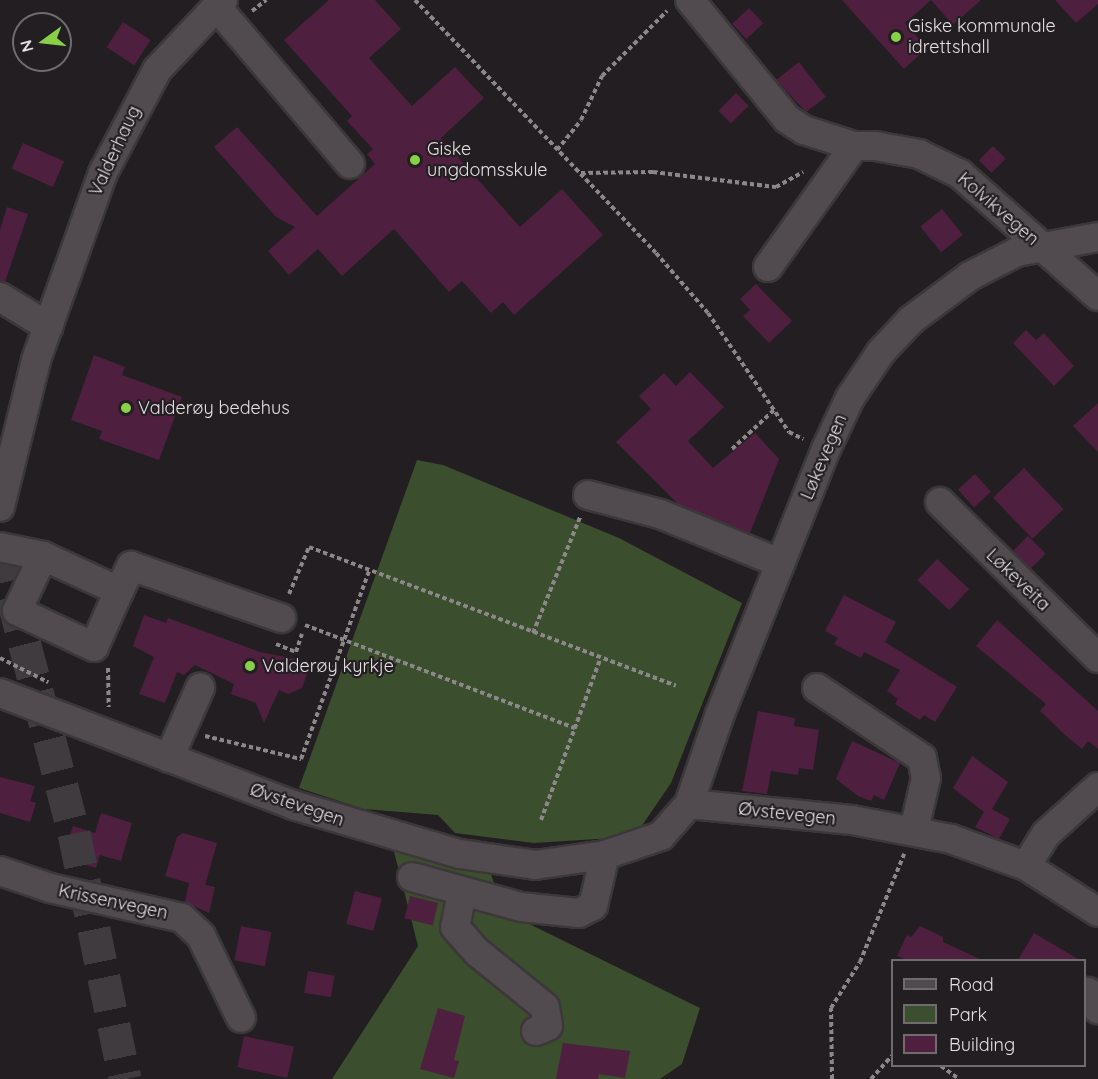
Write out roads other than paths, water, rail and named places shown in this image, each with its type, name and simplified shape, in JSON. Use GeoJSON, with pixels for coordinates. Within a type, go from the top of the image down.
{"type":"FeatureCollection","features":[{"type":"Feature","properties":{"kind":"street","name":"Kolvikvegen"},"geometry":{"type":"LineString","coordinates":[[690,0],[787,119],[804,130],[850,151],[895,148],[938,161],[987,195],[1098,296]]}},
{"type":"Feature","properties":{"kind":"street"},"geometry":{"type":"LineString","coordinates":[[224,11],[350,164]]}},
{"type":"Feature","properties":{"kind":"street","name":"Valderhaug"},"geometry":{"type":"LineString","coordinates":[[0,507],[7,416],[49,327],[102,173],[136,103],[157,70],[224,11]]}},
{"type":"Feature","properties":{"kind":"street"},"geometry":{"type":"LineString","coordinates":[[768,267],[850,151]]}},
{"type":"Feature","properties":{"kind":"street","name":"Løkevegen"},"geometry":{"type":"LineString","coordinates":[[689,804],[780,563],[826,449],[860,381],[911,320],[970,276],[1042,246],[1098,237]]}},
{"type":"Feature","properties":{"kind":"street"},"geometry":{"type":"LineString","coordinates":[[2,302],[49,327]]}},
{"type":"Feature","properties":{"kind":"street"},"geometry":{"type":"LineString","coordinates":[[588,495],[660,514],[780,563]]}},
{"type":"Feature","properties":{"kind":"street","name":"Løkeveita"},"geometry":{"type":"LineString","coordinates":[[940,502],[1098,658]]}},
{"type":"Feature","properties":{"kind":"street"},"geometry":{"type":"LineString","coordinates":[[0,547],[43,555],[119,591]]}},
{"type":"Feature","properties":{"kind":"street"},"geometry":{"type":"LineString","coordinates":[[43,555],[17,611],[94,647],[131,566],[281,618]]}},
{"type":"Feature","properties":{"kind":"street"},"geometry":{"type":"LineString","coordinates":[[169,758],[200,688]]}},
{"type":"Feature","properties":{"kind":"street"},"geometry":{"type":"LineString","coordinates":[[817,688],[922,758],[926,778],[914,830]]}},
{"type":"Feature","properties":{"kind":"street","name":"Øvstevegen"},"geometry":{"type":"LineString","coordinates":[[0,693],[304,809],[460,854],[535,865],[605,855],[661,836],[689,804],[914,830],[1026,866],[1098,912]]}},
{"type":"Feature","properties":{"kind":"street"},"geometry":{"type":"LineString","coordinates":[[1026,866],[1046,834],[1098,787]]}},
{"type":"Feature","properties":{"kind":"street"},"geometry":{"type":"LineString","coordinates":[[412,877],[462,892],[544,911],[579,913],[592,906],[605,855]]}},
{"type":"Feature","properties":{"kind":"street","name":"Krissenvegen"},"geometry":{"type":"LineString","coordinates":[[0,871],[50,888],[182,918],[201,936],[241,1018]]}},
{"type":"Feature","properties":{"kind":"street"},"geometry":{"type":"LineString","coordinates":[[462,892],[455,927],[477,952],[545,1007],[548,1026],[536,1031]]}},
{"type":"Feature","properties":{"kind":"tunnel"},"geometry":{"type":"LineString","coordinates":[[0,549],[74,833],[125,1079]]}},
{"type":"Feature","properties":{"kind":"place","name":"Giske kommunale idrettshall"},"geometry":{"type":"Point","coordinates":[896,37]}},
{"type":"Feature","properties":{"kind":"place","name":"Giske ungdomsskule"},"geometry":{"type":"Point","coordinates":[415,160]}},
{"type":"Feature","properties":{"kind":"place","name":"Valderøy bedehus"},"geometry":{"type":"Point","coordinates":[126,408]}},
{"type":"Feature","properties":{"kind":"place","name":"Valderøy kyrkje"},"geometry":{"type":"Point","coordinates":[250,666]}}]}
